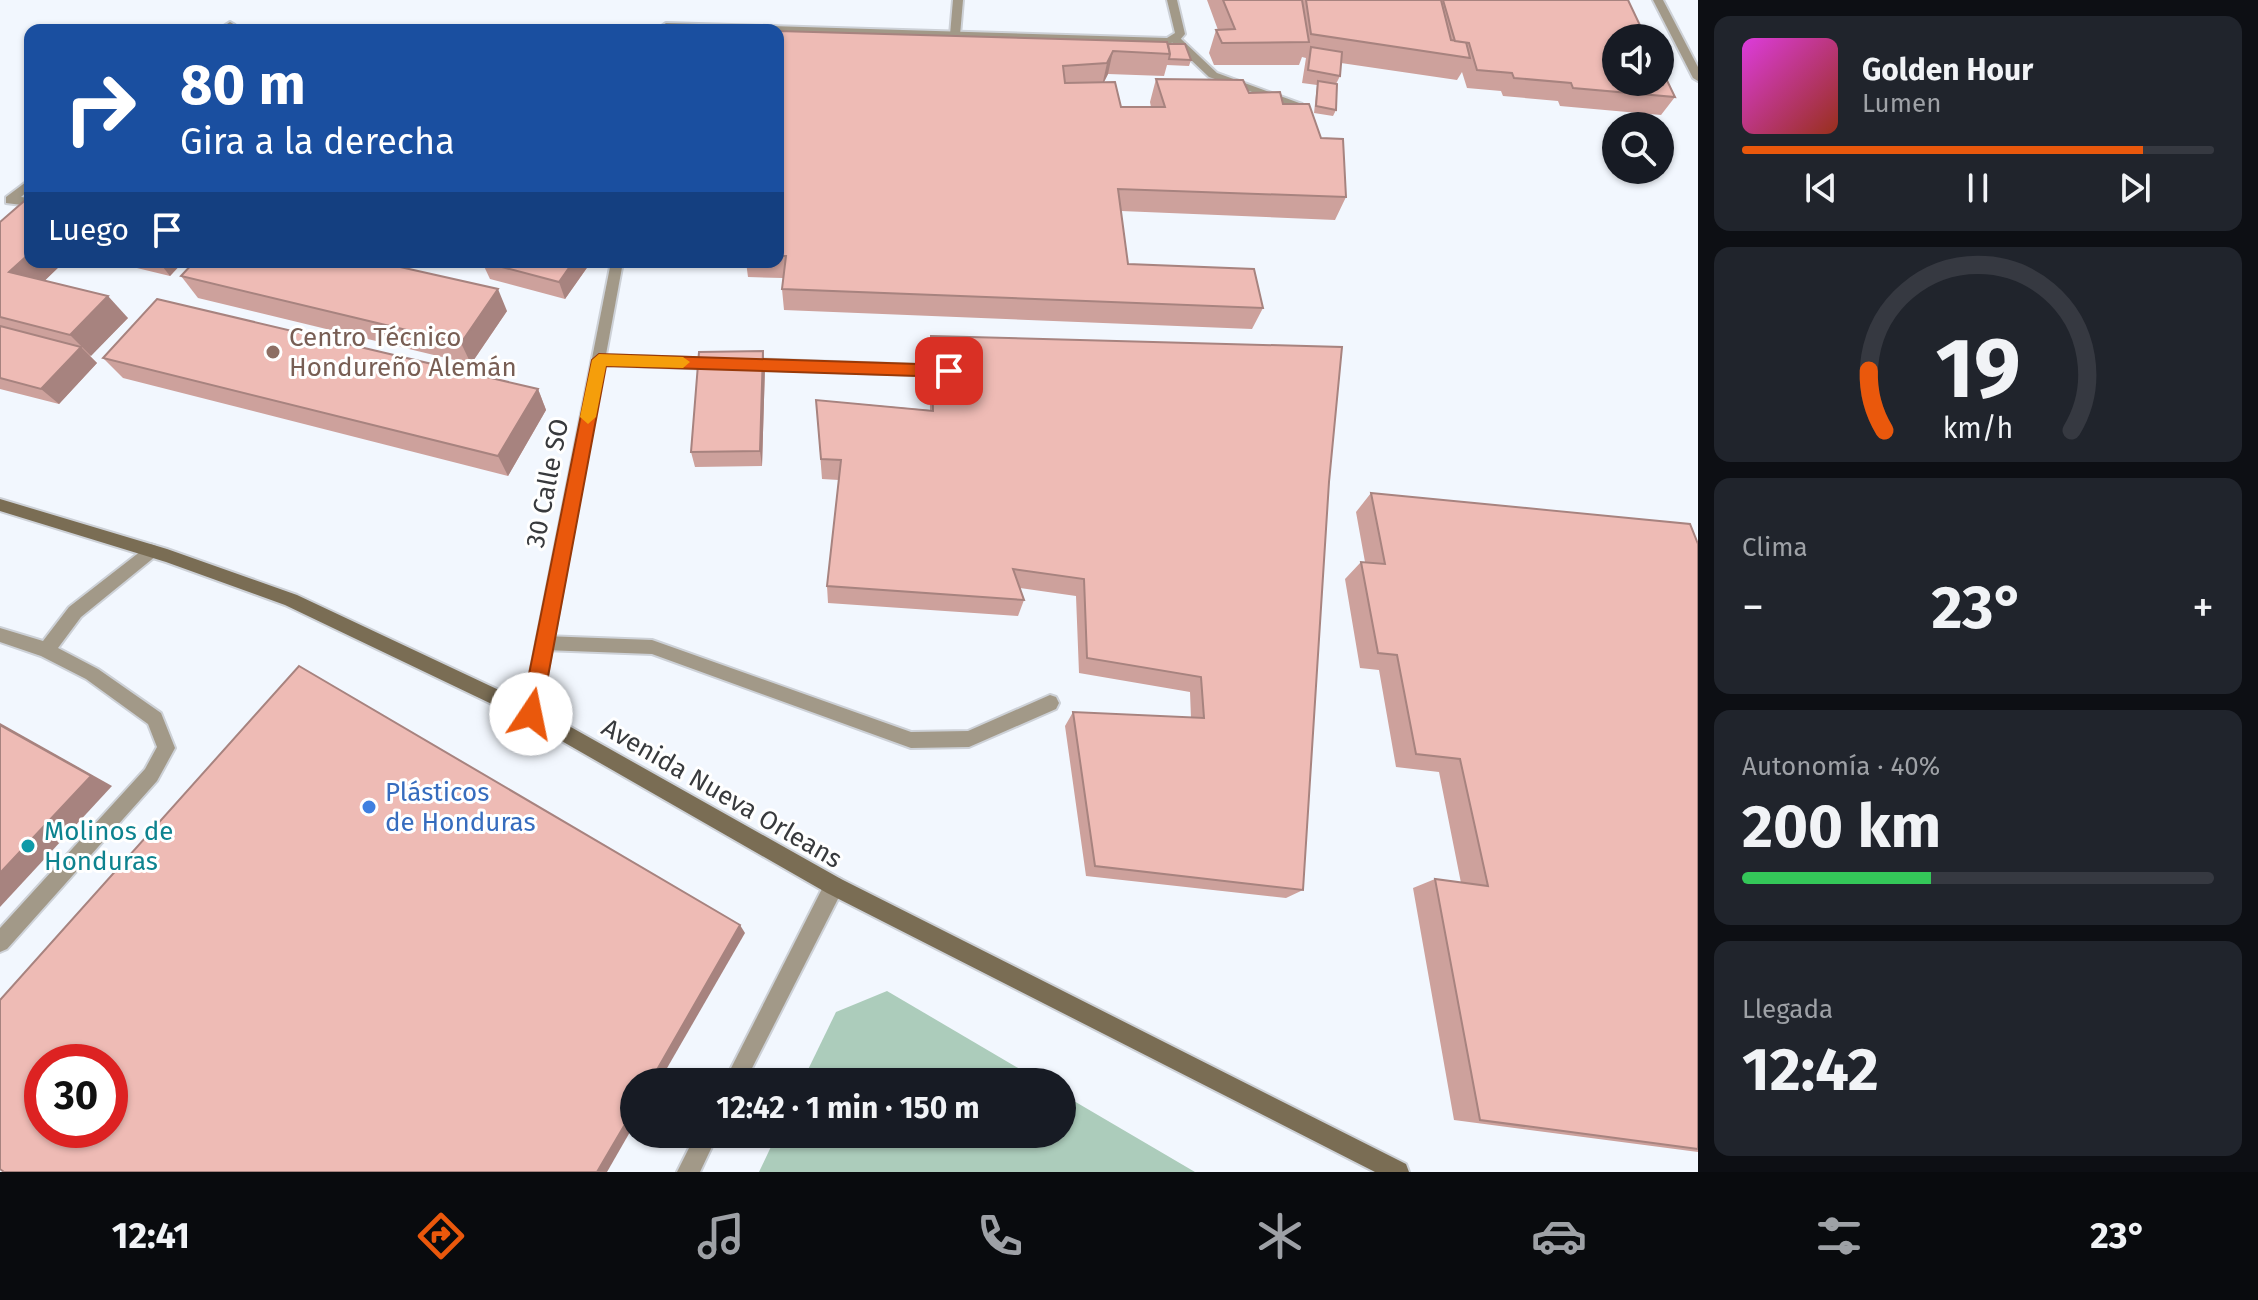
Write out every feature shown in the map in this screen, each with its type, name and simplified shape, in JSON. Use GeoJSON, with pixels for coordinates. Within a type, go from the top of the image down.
{"type":"FeatureCollection","features":[{"type":"Feature","properties":{"kind":"street"},"geometry":{"type":"LineString","coordinates":[[955,35],[958,0]]}},
{"type":"Feature","properties":{"kind":"street"},"geometry":{"type":"LineString","coordinates":[[1172,0],[1180,34],[1175,39]]}},
{"type":"Feature","properties":{"kind":"street"},"geometry":{"type":"LineString","coordinates":[[1658,0],[1698,78]]}},
{"type":"Feature","properties":{"kind":"street"},"geometry":{"type":"LineString","coordinates":[[784,31],[1175,39],[1213,75],[1296,104]]}},
{"type":"Feature","properties":{"kind":"street"},"geometry":{"type":"LineString","coordinates":[[3,202],[24,187]]}},
{"type":"Feature","properties":{"kind":"street"},"geometry":{"type":"LineString","coordinates":[[3,202],[24,202]]}},
{"type":"Feature","properties":{"kind":"street","name":"30 Calle SO"},"geometry":{"type":"LineString","coordinates":[[531,714],[616,268]]}},
{"type":"Feature","properties":{"kind":"street"},"geometry":{"type":"LineString","coordinates":[[599,360],[965,372]]}},
{"type":"Feature","properties":{"kind":"street","name":"Avenida Nueva Orleans"},"geometry":{"type":"LineString","coordinates":[[0,505],[150,551],[291,600],[531,714],[834,886],[1398,1172]]}},
{"type":"Feature","properties":{"kind":"street"},"geometry":{"type":"LineString","coordinates":[[46,650],[75,612],[150,551]]}},
{"type":"Feature","properties":{"kind":"street"},"geometry":{"type":"LineString","coordinates":[[0,635],[46,650],[92,674],[155,719],[166,748],[151,775],[0,942]]}},
{"type":"Feature","properties":{"kind":"street"},"geometry":{"type":"LineString","coordinates":[[544,643],[652,647],[911,740],[969,739],[1050,703]]}},
{"type":"Feature","properties":{"kind":"street"},"geometry":{"type":"LineString","coordinates":[[741,1068],[834,886]]}},
{"type":"Feature","properties":{"kind":"street"},"geometry":{"type":"LineString","coordinates":[[688,1172],[700,1148]]}},
{"type":"Feature","properties":{"kind":"green space"},"geometry":{"type":"Polygon","coordinates":[[[887,991],[1018,1068],[809,1068],[836,1012],[887,991]]]}},
{"type":"Feature","properties":{"kind":"green space"},"geometry":{"type":"Polygon","coordinates":[[[1076,1102],[1195,1172],[759,1172],[770,1148],[1076,1148],[1076,1102]]]}},
{"type":"Feature","properties":{"kind":"building"},"geometry":{"type":"Polygon","coordinates":[[[1223,0],[1302,0],[1309,42],[1222,43],[1216,30],[1235,29],[1223,0]]]}},
{"type":"Feature","properties":{"kind":"building"},"geometry":{"type":"Polygon","coordinates":[[[1306,0],[1441,0],[1451,40],[1466,42],[1470,58],[1311,34],[1306,0]]]}},
{"type":"Feature","properties":{"kind":"building"},"geometry":{"type":"Polygon","coordinates":[[[1443,0],[1628,0],[1639,24],[1602,24],[1602,91],[1573,88],[1571,83],[1514,78],[1512,73],[1477,70],[1469,43],[1455,41],[1443,0]]]}},
{"type":"Feature","properties":{"kind":"building"},"geometry":{"type":"Polygon","coordinates":[[[784,31],[1167,42],[1170,54],[1113,51],[1107,63],[1063,66],[1065,83],[1115,82],[1121,107],[1165,107],[1156,79],[1243,80],[1249,93],[1280,92],[1283,104],[1309,104],[1321,138],[1343,139],[1346,197],[1118,189],[1128,264],[1254,269],[1263,308],[782,289],[786,256],[784,31]]]}},
{"type":"Feature","properties":{"kind":"building"},"geometry":{"type":"Polygon","coordinates":[[[1168,44],[1185,44],[1191,60],[1169,59],[1168,44]]]}},
{"type":"Feature","properties":{"kind":"building"},"geometry":{"type":"Polygon","coordinates":[[[1311,47],[1342,52],[1340,76],[1308,70],[1311,47]]]}},
{"type":"Feature","properties":{"kind":"building"},"geometry":{"type":"Polygon","coordinates":[[[1318,81],[1337,84],[1336,110],[1316,106],[1318,81]]]}},
{"type":"Feature","properties":{"kind":"building"},"geometry":{"type":"Polygon","coordinates":[[[24,201],[24,258],[9,272],[108,296],[70,335],[0,317],[0,222],[24,201]]]}},
{"type":"Feature","properties":{"kind":"building"},"geometry":{"type":"Polygon","coordinates":[[[188,268],[405,268],[498,289],[461,343],[181,276],[188,268]]]}},
{"type":"Feature","properties":{"kind":"building"},"geometry":{"type":"Polygon","coordinates":[[[506,268],[569,268],[559,282],[506,268]]]}},
{"type":"Feature","properties":{"kind":"building"},"geometry":{"type":"Polygon","coordinates":[[[157,299],[538,389],[498,456],[103,358],[157,299]]]}},
{"type":"Feature","properties":{"kind":"building"},"geometry":{"type":"Polygon","coordinates":[[[0,326],[81,347],[41,389],[0,378],[0,326]]]}},
{"type":"Feature","properties":{"kind":"building"},"geometry":{"type":"Polygon","coordinates":[[[931,336],[1342,347],[1329,482],[1303,890],[1095,866],[1073,712],[1204,718],[1201,677],[1087,658],[1084,579],[1013,569],[1024,600],[827,586],[841,460],[821,459],[816,400],[933,411],[931,336]]]}},
{"type":"Feature","properties":{"kind":"building"},"geometry":{"type":"Polygon","coordinates":[[[763,351],[760,451],[691,452],[699,352],[763,351]]]}},
{"type":"Feature","properties":{"kind":"building"},"geometry":{"type":"Polygon","coordinates":[[[1371,493],[1690,524],[1698,544],[1698,1149],[1480,1120],[1435,879],[1488,886],[1460,759],[1416,754],[1397,655],[1378,653],[1361,562],[1385,564],[1371,493]]]}},
{"type":"Feature","properties":{"kind":"building","name":"Plásticos de Honduras"},"geometry":{"type":"Polygon","coordinates":[[[299,666],[740,925],[658,1068],[620,1068],[620,1133],[597,1172],[4,1172],[0,1169],[0,1000],[299,666]]]}},
{"type":"Feature","properties":{"kind":"building","name":"Molinos de Honduras"},"geometry":{"type":"Polygon","coordinates":[[[0,725],[91,776],[0,873],[0,725]]]}},
{"type":"Feature","properties":{"kind":"slow traffic"},"geometry":{"type":"LineString","coordinates":[[588,417],[599,360],[683,362]]}},
{"type":"Feature","properties":{"kind":"place","name":"Centro Técnico Hondureño Alemán"},"geometry":{"type":"Point","coordinates":[273,352]}},
{"type":"Feature","properties":{"kind":"place","name":"Plásticos de Honduras"},"geometry":{"type":"Point","coordinates":[369,807]}},
{"type":"Feature","properties":{"kind":"place","name":"Molinos de Honduras"},"geometry":{"type":"Point","coordinates":[28,846]}},
{"type":"Feature","properties":{"kind":"route"},"geometry":{"type":"LineString","coordinates":[[531,714],[599,360],[949,371]]}}]}
